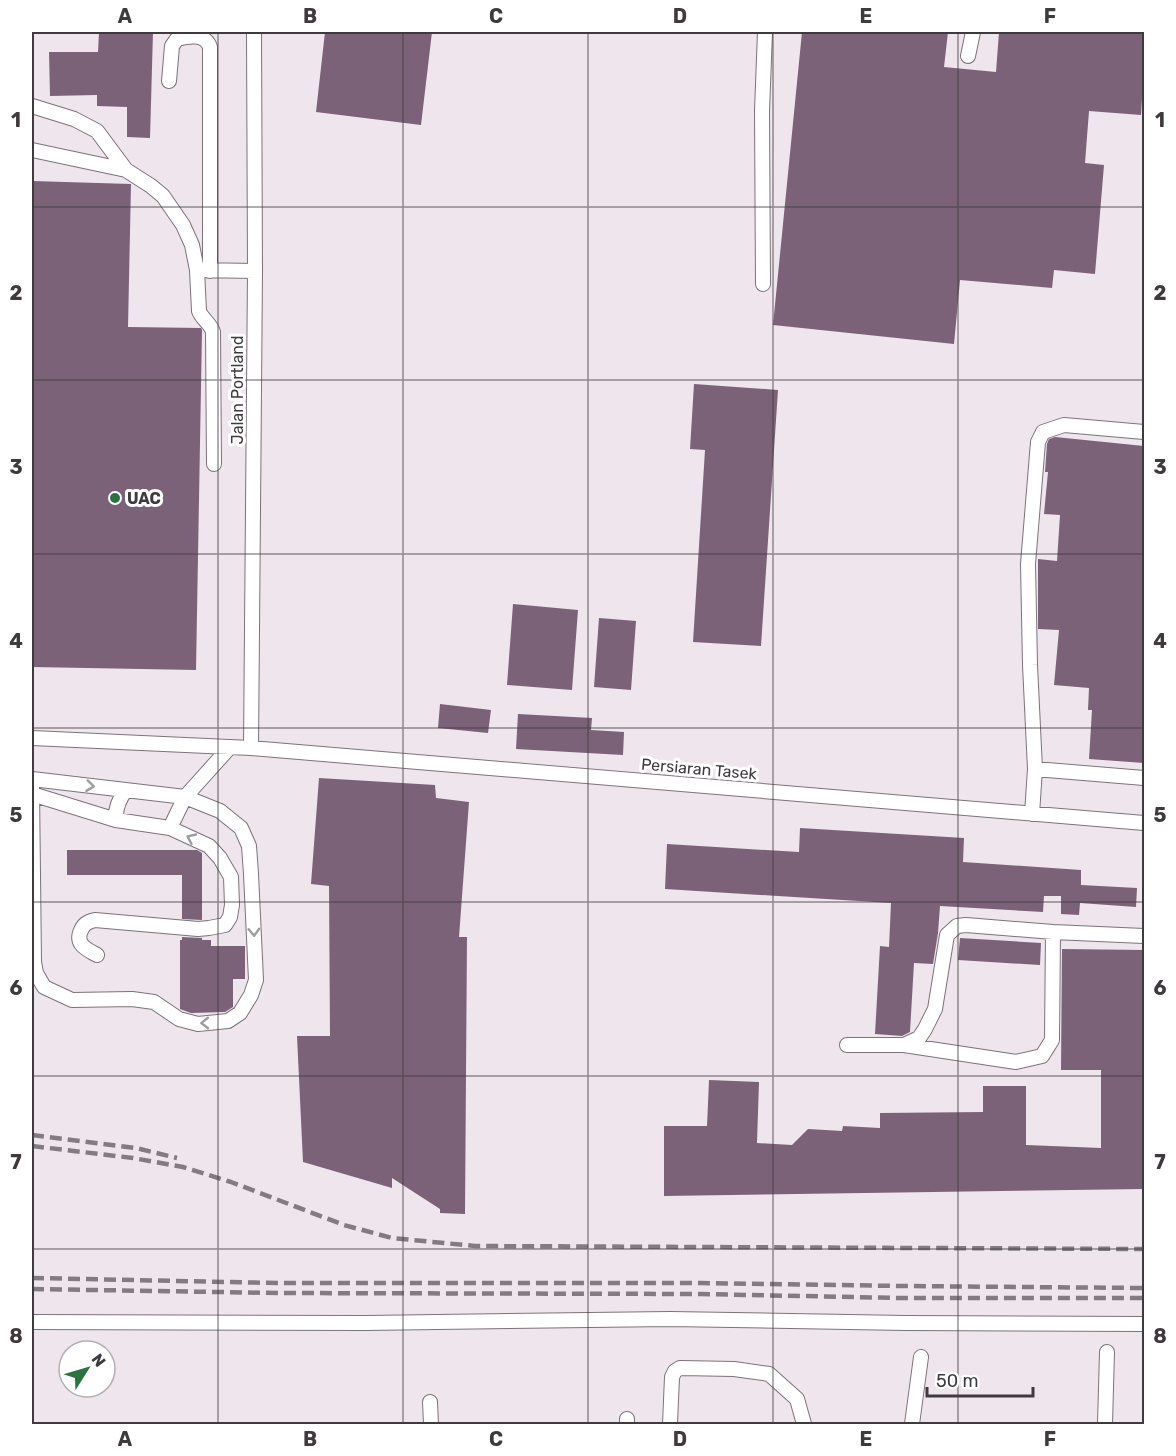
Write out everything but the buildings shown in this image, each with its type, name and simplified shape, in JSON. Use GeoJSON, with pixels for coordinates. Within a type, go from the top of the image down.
{"type":"FeatureCollection","features":[{"type":"Feature","properties":{"kind":"street","name":"Jalan Portland"},"geometry":{"type":"LineString","coordinates":[[250,748],[255,271],[254,32]]}},
{"type":"Feature","properties":{"kind":"street"},"geometry":{"type":"LineString","coordinates":[[763,284],[762,111],[765,32]]}},
{"type":"Feature","properties":{"kind":"street"},"geometry":{"type":"LineString","coordinates":[[968,56],[973,32]]}},
{"type":"Feature","properties":{"kind":"street"},"geometry":{"type":"LineString","coordinates":[[169,81],[172,46],[177,39],[202,37],[209,43],[203,270],[199,311],[213,332],[214,465]]}},
{"type":"Feature","properties":{"kind":"street"},"geometry":{"type":"LineString","coordinates":[[32,106],[74,119],[97,131],[126,170]]}},
{"type":"Feature","properties":{"kind":"street"},"geometry":{"type":"LineString","coordinates":[[32,150],[126,170],[152,186],[163,195],[183,225],[203,270]]}},
{"type":"Feature","properties":{"kind":"street"},"geometry":{"type":"LineString","coordinates":[[203,270],[255,271]]}},
{"type":"Feature","properties":{"kind":"street"},"geometry":{"type":"LineString","coordinates":[[1032,814],[1035,769],[1028,564],[1038,442],[1043,432],[1064,425],[1144,432]]}},
{"type":"Feature","properties":{"kind":"street","name":"Persiaran Tasek"},"geometry":{"type":"LineString","coordinates":[[32,738],[250,748],[1144,823]]}},
{"type":"Feature","properties":{"kind":"street"},"geometry":{"type":"LineString","coordinates":[[170,828],[185,797],[230,747]]}},
{"type":"Feature","properties":{"kind":"street"},"geometry":{"type":"LineString","coordinates":[[1035,769],[1144,778]]}},
{"type":"Feature","properties":{"kind":"street"},"geometry":{"type":"LineString","coordinates":[[32,779],[185,797],[220,811],[240,828],[249,846],[256,980],[251,995],[240,1013],[228,1021],[198,1024],[179,1019],[154,1002],[132,999],[72,1000],[44,987],[36,973],[34,962],[32,788]]}},
{"type":"Feature","properties":{"kind":"street"},"geometry":{"type":"LineString","coordinates":[[116,819],[117,804],[126,790]]}},
{"type":"Feature","properties":{"kind":"street"},"geometry":{"type":"LineString","coordinates":[[32,794],[116,819],[170,828],[209,846],[220,858],[231,877],[230,917],[225,925],[198,929],[95,920],[82,926],[78,938],[80,944],[97,956]]}},
{"type":"Feature","properties":{"kind":"street"},"geometry":{"type":"LineString","coordinates":[[231,877],[251,874]]}},
{"type":"Feature","properties":{"kind":"street"},"geometry":{"type":"LineString","coordinates":[[904,1045],[919,1038],[935,1009],[947,934],[957,926],[1144,936]]}},
{"type":"Feature","properties":{"kind":"street"},"geometry":{"type":"LineString","coordinates":[[847,1046],[904,1045],[1016,1062],[1042,1056],[1052,1040],[1053,932]]}},
{"type":"Feature","properties":{"kind":"street"},"geometry":{"type":"LineString","coordinates":[[32,1322],[365,1323],[670,1319],[1144,1324]]}},
{"type":"Feature","properties":{"kind":"street"},"geometry":{"type":"LineString","coordinates":[[1105,1425],[1107,1352]]}},
{"type":"Feature","properties":{"kind":"street"},"geometry":{"type":"LineString","coordinates":[[912,1425],[921,1358]]}},
{"type":"Feature","properties":{"kind":"street"},"geometry":{"type":"LineString","coordinates":[[670,1425],[672,1377],[680,1368],[734,1369],[769,1374],[797,1399],[804,1425]]}},
{"type":"Feature","properties":{"kind":"street"},"geometry":{"type":"LineString","coordinates":[[430,1402],[431,1425]]}},
{"type":"Feature","properties":{"kind":"railway"},"geometry":{"type":"LineString","coordinates":[[32,1135],[136,1148],[177,1158]]}},
{"type":"Feature","properties":{"kind":"railway"},"geometry":{"type":"LineString","coordinates":[[32,1146],[133,1158],[183,1167],[231,1182],[344,1225],[392,1238],[475,1246],[1144,1249]]}},
{"type":"Feature","properties":{"kind":"railway"},"geometry":{"type":"LineString","coordinates":[[32,1278],[278,1283],[701,1283],[1144,1288]]}},
{"type":"Feature","properties":{"kind":"railway"},"geometry":{"type":"LineString","coordinates":[[32,1289],[278,1293],[1144,1298]]}},
{"type":"Feature","properties":{"kind":"place","name":"UAC"},"geometry":{"type":"Point","coordinates":[115,498]}}]}
